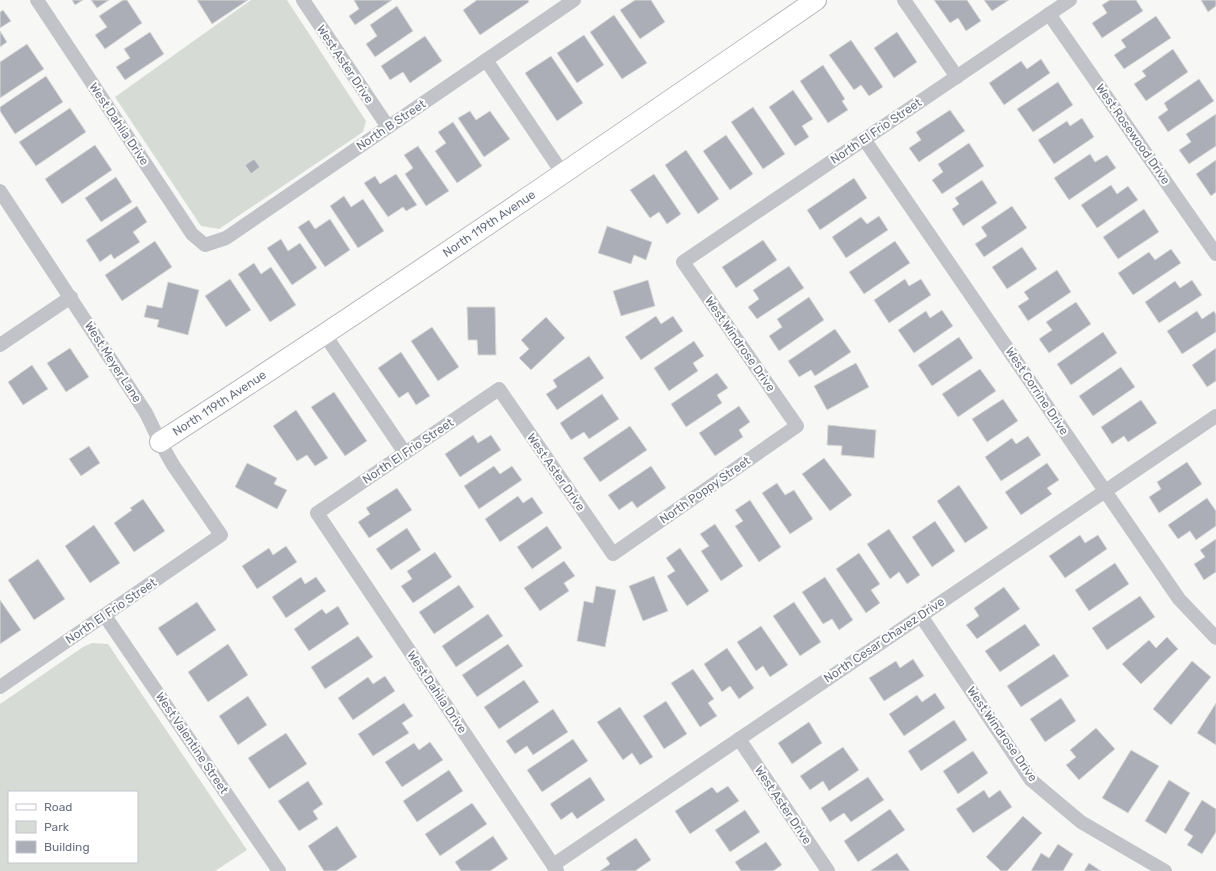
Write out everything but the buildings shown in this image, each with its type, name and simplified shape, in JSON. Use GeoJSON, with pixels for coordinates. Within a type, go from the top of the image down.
{"type":"FeatureCollection","features":[{"type":"Feature","properties":{"kind":"street","name":"West Dahlia Drive"},"geometry":{"type":"LineString","coordinates":[[37,0],[192,234],[205,245]]}},
{"type":"Feature","properties":{"kind":"street","name":"West Aster Drive"},"geometry":{"type":"LineString","coordinates":[[303,0],[388,127]]}},
{"type":"Feature","properties":{"kind":"street","name":"North 119th Avenue"},"geometry":{"type":"LineString","coordinates":[[160,442],[324,335],[563,174],[816,0]]}},
{"type":"Feature","properties":{"kind":"street"},"geometry":{"type":"LineString","coordinates":[[904,0],[957,77]]}},
{"type":"Feature","properties":{"kind":"street","name":"North El Frio Street"},"geometry":{"type":"LineString","coordinates":[[683,262],[1070,0]]}},
{"type":"Feature","properties":{"kind":"street","name":"North B Street"},"geometry":{"type":"LineString","coordinates":[[205,245],[226,238],[570,1]]}},
{"type":"Feature","properties":{"kind":"street","name":"West Rosewood Drive"},"geometry":{"type":"LineString","coordinates":[[1049,14],[1216,254]]}},
{"type":"Feature","properties":{"kind":"street"},"geometry":{"type":"LineString","coordinates":[[486,60],[563,174]]}},
{"type":"Feature","properties":{"kind":"street","name":"West Corrine Drive"},"geometry":{"type":"LineString","coordinates":[[864,139],[1179,599],[1216,638]]}},
{"type":"Feature","properties":{"kind":"street","name":"West Meyer Lane"},"geometry":{"type":"LineString","coordinates":[[0,191],[146,413],[160,442],[221,535]]}},
{"type":"Feature","properties":{"kind":"street","name":"West Windrose Drive"},"geometry":{"type":"LineString","coordinates":[[683,262],[797,426]]}},
{"type":"Feature","properties":{"kind":"street"},"geometry":{"type":"LineString","coordinates":[[0,345],[71,297]]}},
{"type":"Feature","properties":{"kind":"street"},"geometry":{"type":"LineString","coordinates":[[324,335],[405,453]]}},
{"type":"Feature","properties":{"kind":"street","name":"West Aster Drive"},"geometry":{"type":"LineString","coordinates":[[499,389],[613,554]]}},
{"type":"Feature","properties":{"kind":"street","name":"North El Frio Street"},"geometry":{"type":"LineString","coordinates":[[317,513],[499,389]]}},
{"type":"Feature","properties":{"kind":"street","name":"North Cesar Chavez Drive"},"geometry":{"type":"LineString","coordinates":[[555,868],[739,739],[1216,416]]}},
{"type":"Feature","properties":{"kind":"street","name":"North Poppy Street"},"geometry":{"type":"LineString","coordinates":[[613,554],[797,426]]}},
{"type":"Feature","properties":{"kind":"street","name":"West Dahlia Drive"},"geometry":{"type":"LineString","coordinates":[[317,513],[555,868]]}},
{"type":"Feature","properties":{"kind":"street","name":"North El Frio Street"},"geometry":{"type":"LineString","coordinates":[[0,687],[221,535]]}},
{"type":"Feature","properties":{"kind":"street","name":"West Valentine Street"},"geometry":{"type":"LineString","coordinates":[[105,616],[279,871]]}},
{"type":"Feature","properties":{"kind":"street","name":"West Windrose Drive"},"geometry":{"type":"LineString","coordinates":[[921,616],[1031,780],[1081,822],[1165,871]]}},
{"type":"Feature","properties":{"kind":"street","name":"West Aster Drive"},"geometry":{"type":"LineString","coordinates":[[739,739],[828,871]]}},
{"type":"Feature","properties":{"kind":"green space"},"geometry":{"type":"Polygon","coordinates":[[[251,0],[287,0],[366,121],[363,132],[219,229],[201,226],[115,97],[251,0]]]}},
{"type":"Feature","properties":{"kind":"green space"},"geometry":{"type":"Polygon","coordinates":[[[92,643],[108,644],[247,850],[215,871],[0,871],[0,704],[83,647],[92,643]]]}}]}
